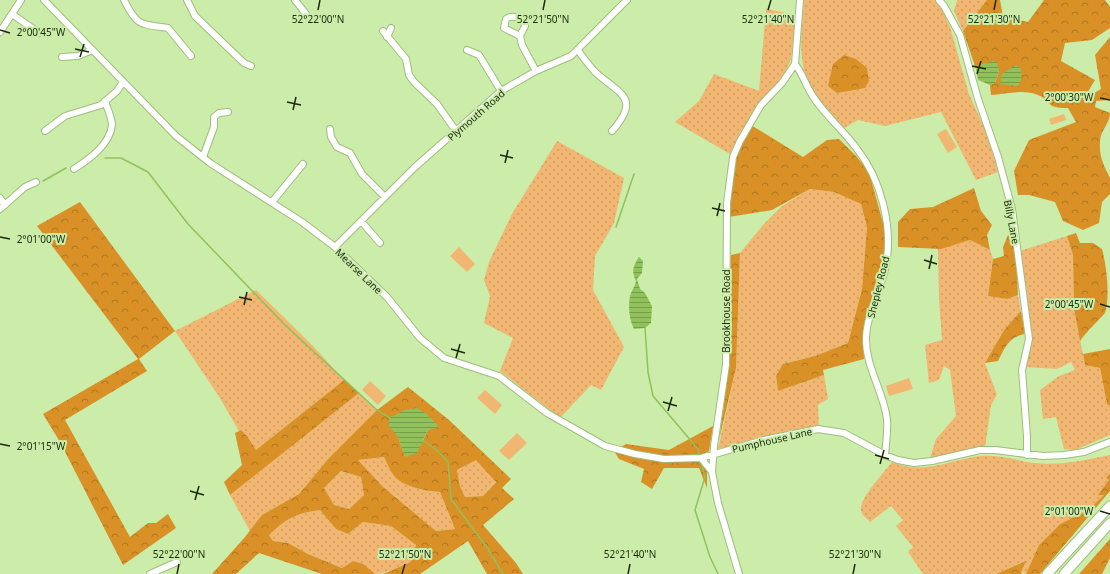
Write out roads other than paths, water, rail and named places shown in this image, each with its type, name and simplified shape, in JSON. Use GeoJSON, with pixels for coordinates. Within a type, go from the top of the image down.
{"type":"FeatureCollection","features":[{"type":"Feature","properties":{"kind":"highway"},"geometry":{"type":"LineString","coordinates":[[1048,574],[1110,506]]}},
{"type":"Feature","properties":{"kind":"highway"},"geometry":{"type":"LineString","coordinates":[[1064,574],[1110,522]]}},
{"type":"Feature","properties":{"kind":"street"},"geometry":{"type":"LineString","coordinates":[[0,32],[22,0]]}},
{"type":"Feature","properties":{"kind":"street","name":"Mearse Lane"},"geometry":{"type":"LineString","coordinates":[[44,0],[176,136],[203,157],[302,222],[335,247],[387,297],[420,338],[444,358],[499,376],[547,413],[605,446],[635,454],[664,459],[701,458],[713,456]]}},
{"type":"Feature","properties":{"kind":"street"},"geometry":{"type":"LineString","coordinates":[[124,0],[137,21],[143,25],[168,28],[191,56]]}},
{"type":"Feature","properties":{"kind":"street"},"geometry":{"type":"LineString","coordinates":[[187,0],[195,16],[244,63],[251,66]]}},
{"type":"Feature","properties":{"kind":"street"},"geometry":{"type":"LineString","coordinates":[[295,0],[306,14]]}},
{"type":"Feature","properties":{"kind":"street","name":"Plymouth Road"},"geometry":{"type":"LineString","coordinates":[[335,247],[385,197],[501,91],[536,71],[562,61],[578,50],[627,0]]}},
{"type":"Feature","properties":{"kind":"street"},"geometry":{"type":"LineString","coordinates":[[795,64],[800,0]]}},
{"type":"Feature","properties":{"kind":"street","name":"Billy Lane"},"geometry":{"type":"LineString","coordinates":[[939,0],[944,6],[960,36],[978,99],[998,157],[1012,209],[1029,339],[1022,370],[1027,455]]}},
{"type":"Feature","properties":{"kind":"street"},"geometry":{"type":"LineString","coordinates":[[12,14],[39,33]]}},
{"type":"Feature","properties":{"kind":"street"},"geometry":{"type":"LineString","coordinates":[[390,28],[385,34],[406,59],[409,75],[414,82],[437,104],[456,131]]}},
{"type":"Feature","properties":{"kind":"street"},"geometry":{"type":"LineString","coordinates":[[520,36],[522,45],[536,71]]}},
{"type":"Feature","properties":{"kind":"street"},"geometry":{"type":"LineString","coordinates":[[58,64],[61,56],[78,56],[92,50]]}},
{"type":"Feature","properties":{"kind":"street"},"geometry":{"type":"LineString","coordinates":[[467,50],[479,55],[501,91]]}},
{"type":"Feature","properties":{"kind":"street"},"geometry":{"type":"LineString","coordinates":[[578,50],[592,68],[618,88],[625,98],[626,109],[623,119],[612,131]]}},
{"type":"Feature","properties":{"kind":"street","name":"Shepley Road"},"geometry":{"type":"LineString","coordinates":[[795,64],[800,70],[814,100],[866,162],[879,193],[888,230],[886,263],[871,310],[866,336],[867,356],[887,418],[888,431],[884,455]]}},
{"type":"Feature","properties":{"kind":"street","name":"Brookhouse Road"},"geometry":{"type":"LineString","coordinates":[[739,574],[718,503],[712,472],[726,365],[726,226],[733,157],[761,105],[791,72],[795,64]]}},
{"type":"Feature","properties":{"kind":"street"},"geometry":{"type":"LineString","coordinates":[[45,132],[65,116],[101,105],[117,91],[124,82]]}},
{"type":"Feature","properties":{"kind":"street"},"geometry":{"type":"LineString","coordinates":[[74,169],[94,156],[107,137],[112,126],[105,101]]}},
{"type":"Feature","properties":{"kind":"street"},"geometry":{"type":"LineString","coordinates":[[203,157],[214,127],[214,117],[219,113],[228,112]]}},
{"type":"Feature","properties":{"kind":"street"},"geometry":{"type":"LineString","coordinates":[[330,129],[331,137],[337,147],[350,153],[362,174],[385,197]]}},
{"type":"Feature","properties":{"kind":"street"},"geometry":{"type":"LineString","coordinates":[[272,202],[303,164]]}},
{"type":"Feature","properties":{"kind":"street"},"geometry":{"type":"LineString","coordinates":[[0,198],[3,207],[25,187],[36,182]]}},
{"type":"Feature","properties":{"kind":"street"},"geometry":{"type":"LineString","coordinates":[[361,221],[380,243]]}},
{"type":"Feature","properties":{"kind":"street","name":"Pumphouse Lane"},"geometry":{"type":"LineString","coordinates":[[713,456],[764,440],[818,429],[844,433],[884,455],[898,460],[914,463],[932,461],[980,450],[995,450],[1027,455],[1064,455],[1084,452],[1110,442]]}},
{"type":"Feature","properties":{"kind":"street"},"geometry":{"type":"LineString","coordinates":[[701,458],[712,472]]}},
{"type":"Feature","properties":{"kind":"street"},"geometry":{"type":"LineString","coordinates":[[150,574],[177,562]]}},
{"type":"Feature","properties":{"kind":"waterway"},"geometry":{"type":"LineString","coordinates":[[105,158],[121,158],[148,172],[188,224],[284,324],[377,410],[390,418]]}},
{"type":"Feature","properties":{"kind":"waterway"},"geometry":{"type":"LineString","coordinates":[[43,181],[66,168]]}},
{"type":"Feature","properties":{"kind":"waterway"},"geometry":{"type":"LineString","coordinates":[[616,227],[634,174]]}},
{"type":"Feature","properties":{"kind":"waterway"},"geometry":{"type":"LineString","coordinates":[[645,328],[648,372],[653,396],[698,449],[699,454]]}},
{"type":"Feature","properties":{"kind":"waterway"},"geometry":{"type":"LineString","coordinates":[[421,439],[437,450],[448,462],[451,499],[488,549],[503,574]]}},
{"type":"Feature","properties":{"kind":"waterway"},"geometry":{"type":"LineString","coordinates":[[701,462],[705,477],[695,510],[710,557],[718,574]]}}]}
